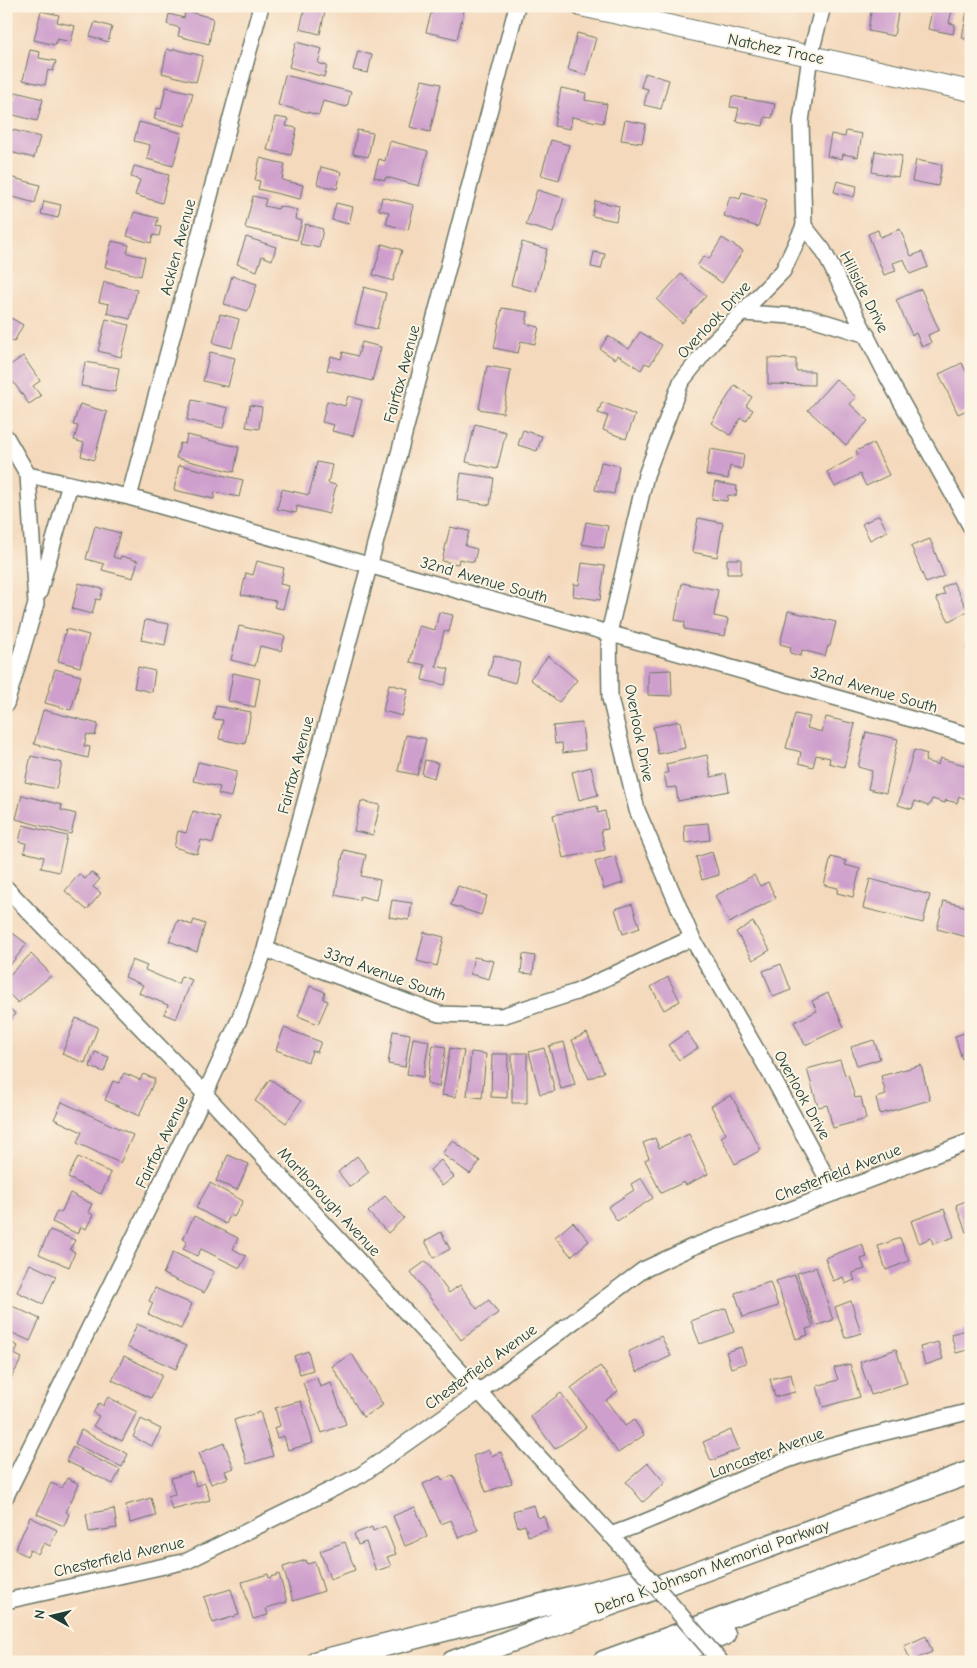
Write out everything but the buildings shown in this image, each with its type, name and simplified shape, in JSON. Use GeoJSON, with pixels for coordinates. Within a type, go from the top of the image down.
{"type":"FeatureCollection","features":[{"type":"Feature","properties":{"kind":"highway","name":"Debra K Johnson Memorial Parkway"},"geometry":{"type":"LineString","coordinates":[[453,1662],[971,1472]]}},
{"type":"Feature","properties":{"kind":"highway"},"geometry":{"type":"LineString","coordinates":[[604,1662],[971,1528]]}},
{"type":"Feature","properties":{"kind":"highway"},"geometry":{"type":"LineString","coordinates":[[655,1662],[971,1535]]}},
{"type":"Feature","properties":{"kind":"highway"},"geometry":{"type":"LineString","coordinates":[[318,1662],[755,1551]]}},
{"type":"Feature","properties":{"kind":"main road","name":"Natchez Trace"},"geometry":{"type":"LineString","coordinates":[[581,6],[971,91]]}},
{"type":"Feature","properties":{"kind":"street","name":"Acklen Avenue"},"geometry":{"type":"LineString","coordinates":[[129,497],[261,6]]}},
{"type":"Feature","properties":{"kind":"street","name":"Fairfax Avenue"},"geometry":{"type":"LineString","coordinates":[[6,1496],[205,1094],[239,1020],[265,948],[369,566],[517,6]]}},
{"type":"Feature","properties":{"kind":"street"},"geometry":{"type":"LineString","coordinates":[[804,226],[801,122],[810,56],[823,6]]}},
{"type":"Feature","properties":{"kind":"street","name":"Overlook Drive"},"geometry":{"type":"LineString","coordinates":[[804,226],[783,272],[712,343],[681,382],[646,475],[609,633],[610,698],[637,810],[692,938],[775,1082],[835,1193]]}},
{"type":"Feature","properties":{"kind":"street","name":"Hillside Drive"},"geometry":{"type":"LineString","coordinates":[[804,226],[823,250],[971,527]]}},
{"type":"Feature","properties":{"kind":"street"},"geometry":{"type":"LineString","coordinates":[[744,313],[808,317],[867,335]]}},
{"type":"Feature","properties":{"kind":"street"},"geometry":{"type":"LineString","coordinates":[[6,437],[28,475],[36,604]]}},
{"type":"Feature","properties":{"kind":"street","name":"32nd Avenue South"},"geometry":{"type":"LineString","coordinates":[[28,475],[129,497],[971,736]]}},
{"type":"Feature","properties":{"kind":"street"},"geometry":{"type":"LineString","coordinates":[[6,704],[70,484]]}},
{"type":"Feature","properties":{"kind":"street","name":"Marlborough Avenue"},"geometry":{"type":"LineString","coordinates":[[6,888],[205,1094],[480,1391],[615,1540],[721,1662]]}},
{"type":"Feature","properties":{"kind":"street","name":"33rd Avenue South"},"geometry":{"type":"LineString","coordinates":[[265,948],[439,1014],[502,1016],[576,992],[692,938]]}},
{"type":"Feature","properties":{"kind":"street","name":"Chesterfield Avenue"},"geometry":{"type":"LineString","coordinates":[[6,1602],[187,1561],[361,1475],[480,1391],[643,1270],[692,1247],[971,1141]]}},
{"type":"Feature","properties":{"kind":"street","name":"Lancaster Avenue"},"geometry":{"type":"LineString","coordinates":[[615,1540],[644,1523],[682,1505],[802,1456],[971,1410]]}}]}
